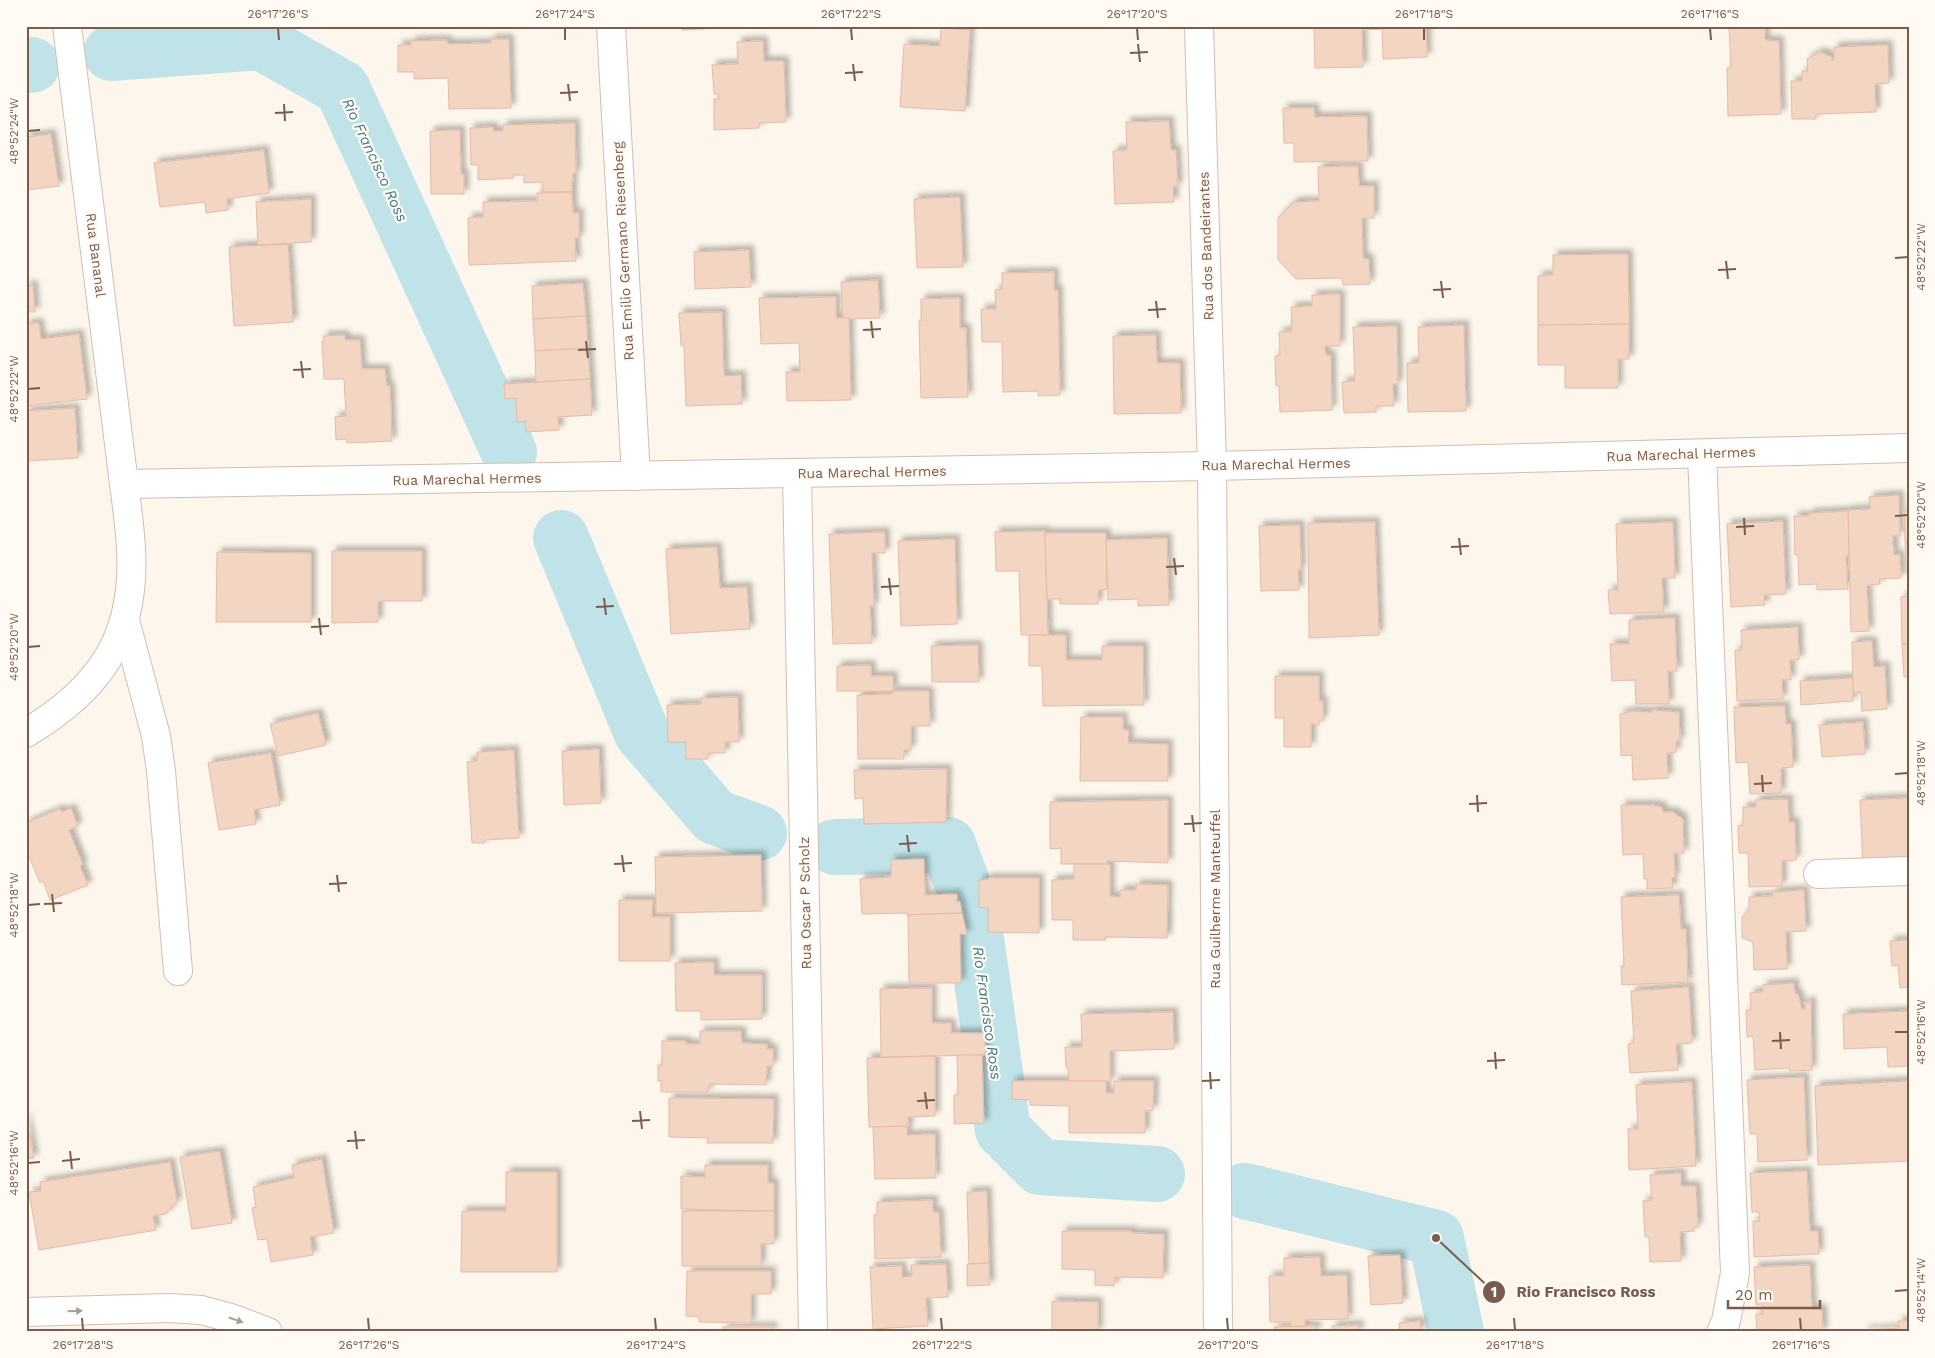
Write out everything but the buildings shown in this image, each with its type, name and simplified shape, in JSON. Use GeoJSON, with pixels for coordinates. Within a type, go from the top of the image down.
{"type":"FeatureCollection","features":[{"type":"Feature","properties":{"kind":"street","name":"Rua Bananal"},"geometry":{"type":"LineString","coordinates":[[67,26],[124,484]]}},
{"type":"Feature","properties":{"kind":"street","name":"Rua Emílio Germano Riesenberg"},"geometry":{"type":"LineString","coordinates":[[611,26],[636,476]]}},
{"type":"Feature","properties":{"kind":"street","name":"Rua dos Bandeirantes"},"geometry":{"type":"LineString","coordinates":[[1199,26],[1212,466]]}},
{"type":"Feature","properties":{"kind":"street","name":"Rua Marechal Hermes"},"geometry":{"type":"LineString","coordinates":[[124,484],[1212,466],[1909,448]]}},
{"type":"Feature","properties":{"kind":"street"},"geometry":{"type":"LineString","coordinates":[[1702,454],[1735,1273],[1726,1321],[1721,1332]]}},
{"type":"Feature","properties":{"kind":"street","name":"Rua Guilherme Manteuffel"},"geometry":{"type":"LineString","coordinates":[[1212,466],[1218,1332]]}},
{"type":"Feature","properties":{"kind":"street","name":"Rua Oscar P Scholz"},"geometry":{"type":"LineString","coordinates":[[797,473],[813,1332]]}},
{"type":"Feature","properties":{"kind":"street"},"geometry":{"type":"LineString","coordinates":[[26,733],[71,702],[89,685],[106,663],[117,641],[124,620],[131,564],[124,484]]}},
{"type":"Feature","properties":{"kind":"street"},"geometry":{"type":"LineString","coordinates":[[124,620],[156,736],[163,790],[178,971]]}},
{"type":"Feature","properties":{"kind":"street"},"geometry":{"type":"LineString","coordinates":[[1818,874],[1909,871]]}},
{"type":"Feature","properties":{"kind":"street"},"geometry":{"type":"LineString","coordinates":[[26,1312],[170,1308],[201,1310],[231,1318],[268,1332]]}},
{"type":"Feature","properties":{"kind":"waterway","name":"Rio Francisco Ross"},"geometry":{"type":"LineString","coordinates":[[111,53],[261,42],[342,88],[509,452]]}},
{"type":"Feature","properties":{"kind":"waterway","name":"Rio Francisco Ross"},"geometry":{"type":"LineString","coordinates":[[26,65],[32,65]]}},
{"type":"Feature","properties":{"kind":"waterway","name":"Rio Francisco Ross"},"geometry":{"type":"LineString","coordinates":[[561,538],[642,733],[715,817],[759,833]]}},
{"type":"Feature","properties":{"kind":"waterway","name":"Rio Francisco Ross"},"geometry":{"type":"LineString","coordinates":[[835,847],[948,845],[972,910],[1003,1130],[1040,1167],[1157,1174]]}},
{"type":"Feature","properties":{"kind":"waterway","name":"Rio Francisco Ross"},"geometry":{"type":"LineString","coordinates":[[1245,1191],[1436,1238],[1456,1332]]}},
{"type":"Feature","properties":{"kind":"place","name":"Rio Francisco Ross"},"geometry":{"type":"Point","coordinates":[1436,1238]}}]}
